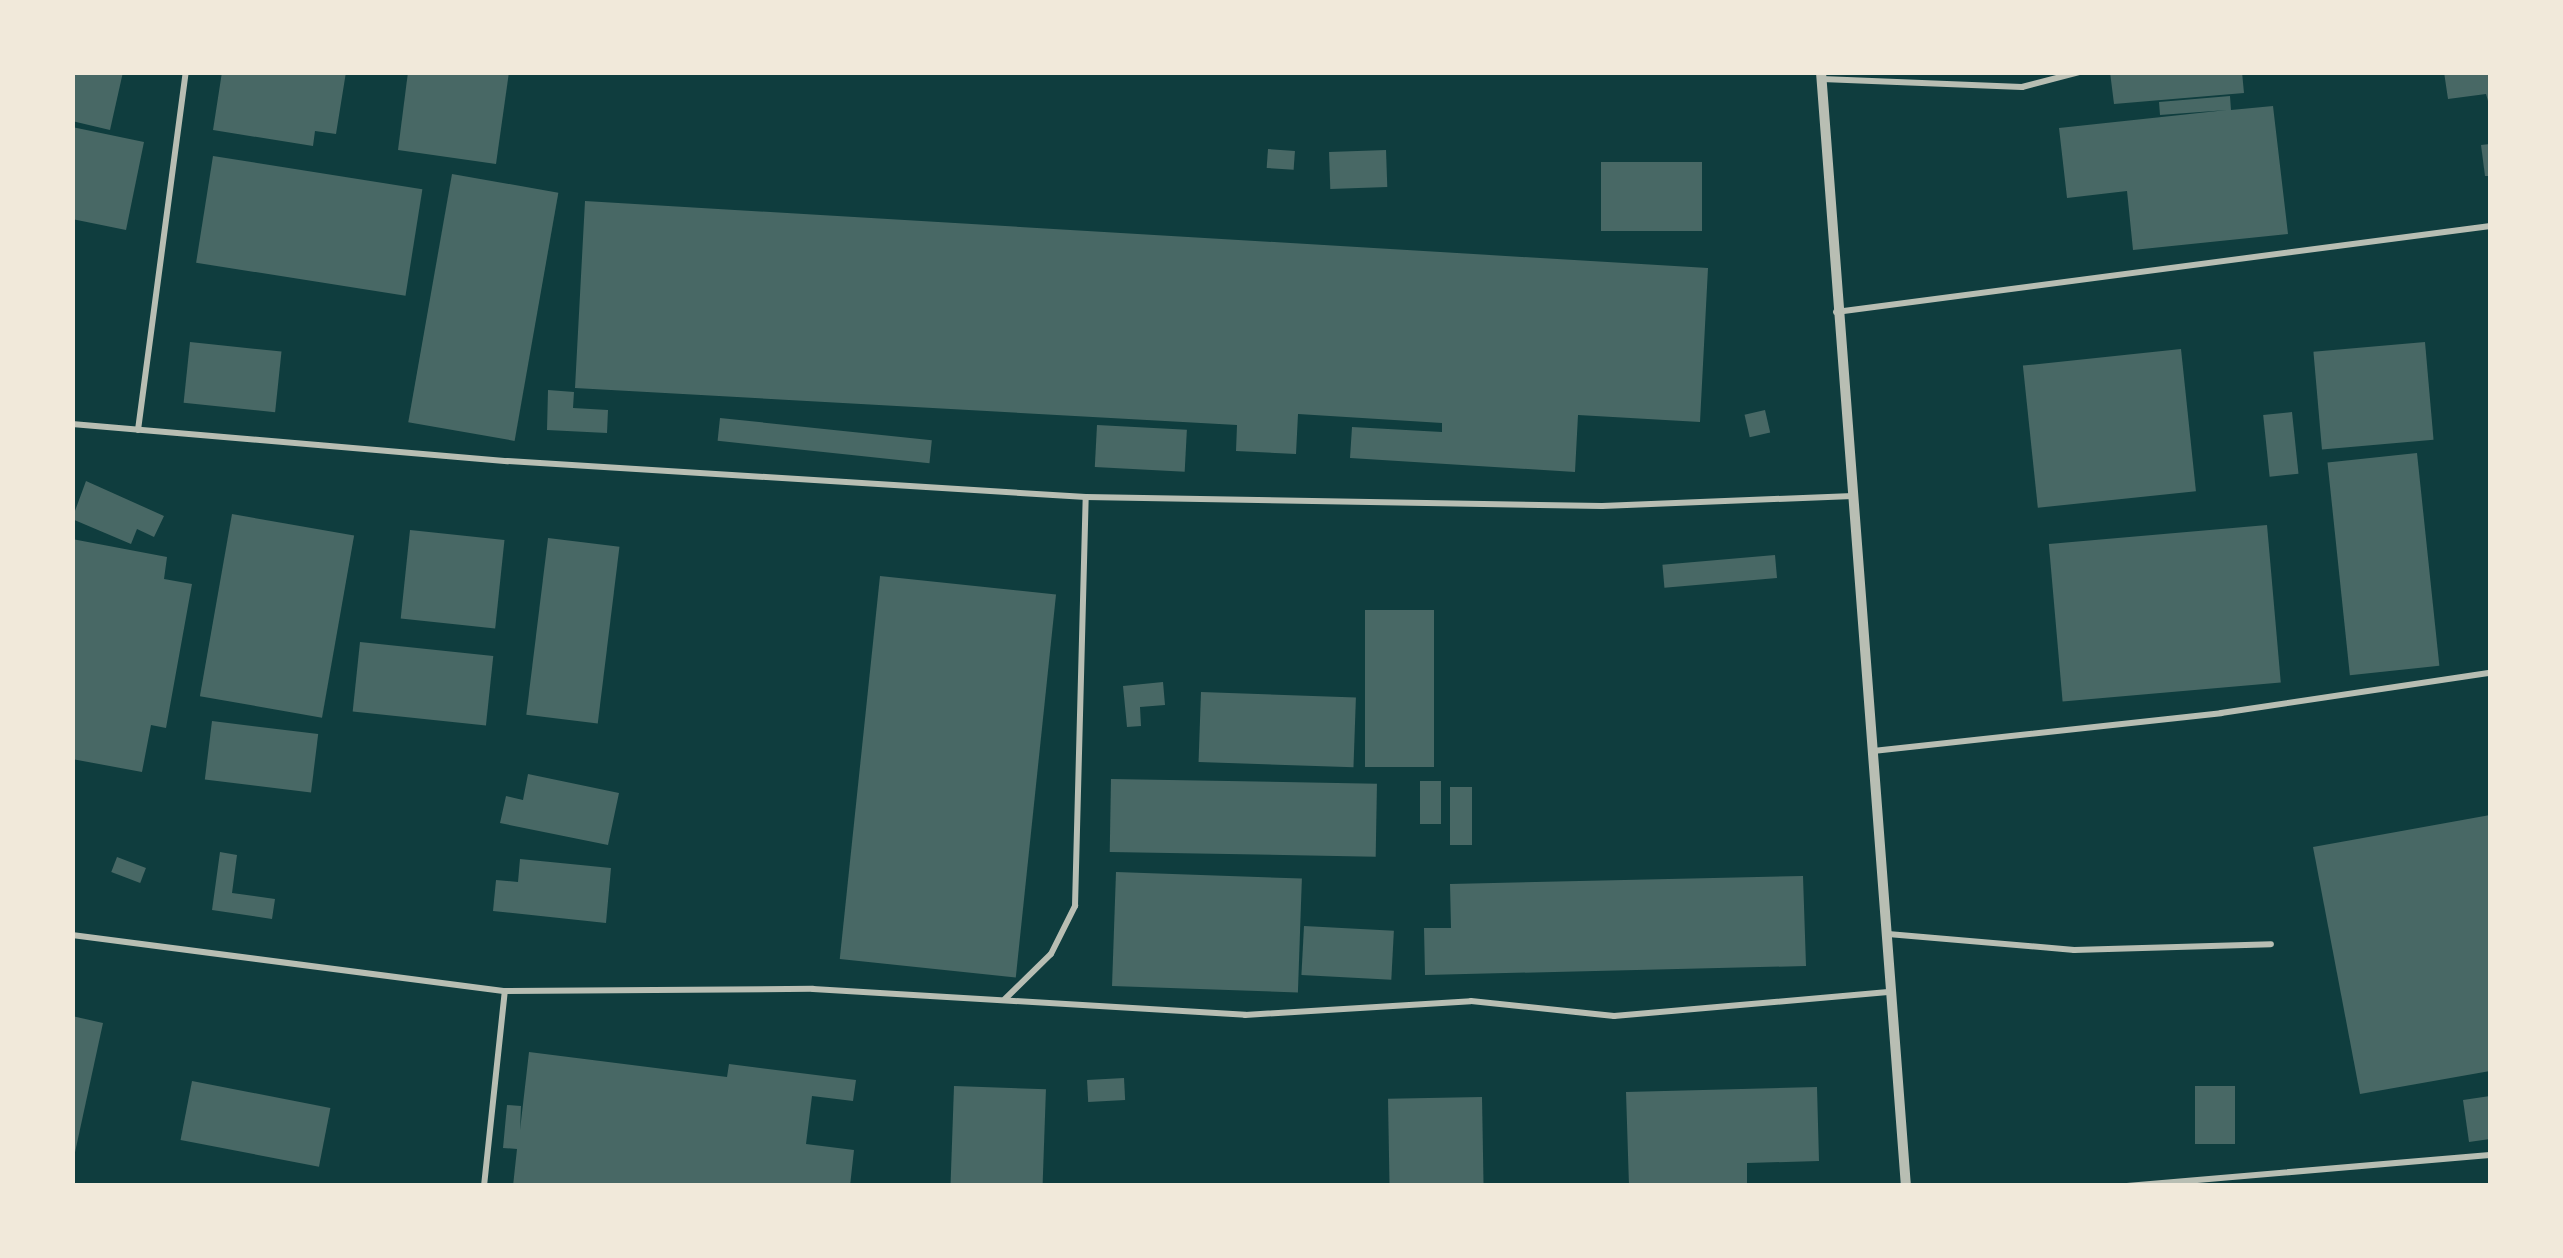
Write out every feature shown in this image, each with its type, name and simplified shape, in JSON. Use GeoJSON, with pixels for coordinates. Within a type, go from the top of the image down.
{"type":"FeatureCollection","features":[{"type":"Feature","properties":{"kind":"street"},"geometry":{"type":"LineString","coordinates":[[1821,76],[1834,312],[1854,496],[1906,1186]]}},
{"type":"Feature","properties":{"kind":"lane"},"geometry":{"type":"LineString","coordinates":[[138,430],[186,72]]}},
{"type":"Feature","properties":{"kind":"lane"},"geometry":{"type":"LineString","coordinates":[[1821,76],[2022,88],[2079,72]]}},
{"type":"Feature","properties":{"kind":"lane"},"geometry":{"type":"LineString","coordinates":[[1834,312],[2490,226]]}},
{"type":"Feature","properties":{"kind":"lane"},"geometry":{"type":"LineString","coordinates":[[72,424],[1086,497],[1602,506],[1854,496]]}},
{"type":"Feature","properties":{"kind":"lane"},"geometry":{"type":"LineString","coordinates":[[1005,999],[1051,954],[1075,906],[1086,497]]}},
{"type":"Feature","properties":{"kind":"lane"},"geometry":{"type":"LineString","coordinates":[[1873,750],[2220,713],[2490,674]]}},
{"type":"Feature","properties":{"kind":"lane"},"geometry":{"type":"LineString","coordinates":[[1888,934],[2074,950],[2271,944]]}},
{"type":"Feature","properties":{"kind":"lane"},"geometry":{"type":"LineString","coordinates":[[72,935],[504,991],[813,989],[1245,1014],[1471,1000],[1614,1016],[1891,992]]}},
{"type":"Feature","properties":{"kind":"lane"},"geometry":{"type":"LineString","coordinates":[[484,1186],[504,991]]}},
{"type":"Feature","properties":{"kind":"lane"},"geometry":{"type":"LineString","coordinates":[[2127,1186],[2490,1156]]}},
{"type":"Feature","properties":{"kind":"building"},"geometry":{"type":"Polygon","coordinates":[[[72,72],[123,72],[110,130],[72,121],[72,72]]]}},
{"type":"Feature","properties":{"kind":"building"},"geometry":{"type":"Polygon","coordinates":[[[222,72],[346,72],[336,134],[315,131],[313,146],[213,130],[222,72]]]}},
{"type":"Feature","properties":{"kind":"building"},"geometry":{"type":"Polygon","coordinates":[[[408,72],[509,72],[496,164],[398,150],[408,72]]]}},
{"type":"Feature","properties":{"kind":"building"},"geometry":{"type":"Polygon","coordinates":[[[2110,72],[2242,72],[2244,93],[2114,104],[2110,72]]]}},
{"type":"Feature","properties":{"kind":"building"},"geometry":{"type":"Polygon","coordinates":[[[2444,72],[2490,72],[2490,108],[2486,94],[2448,99],[2444,72]]]}},
{"type":"Feature","properties":{"kind":"building"},"geometry":{"type":"Polygon","coordinates":[[[2230,96],[2231,110],[2273,106],[2288,234],[2133,250],[2127,191],[2067,198],[2059,128],[2227,110],[2160,115],[2159,102],[2230,96]]]}},
{"type":"Feature","properties":{"kind":"building"},"geometry":{"type":"Polygon","coordinates":[[[72,127],[144,142],[126,230],[72,219],[72,127]]]}},
{"type":"Feature","properties":{"kind":"building"},"geometry":{"type":"Polygon","coordinates":[[[2490,144],[2490,176],[2485,176],[2481,145],[2490,144]]]}},
{"type":"Feature","properties":{"kind":"building"},"geometry":{"type":"Polygon","coordinates":[[[1268,149],[1295,151],[1294,170],[1267,168],[1268,149]]]}},
{"type":"Feature","properties":{"kind":"building"},"geometry":{"type":"Polygon","coordinates":[[[1386,150],[1387,187],[1330,189],[1329,152],[1386,150]]]}},
{"type":"Feature","properties":{"kind":"building"},"geometry":{"type":"Polygon","coordinates":[[[213,156],[422,189],[405,296],[196,263],[213,156]]]}},
{"type":"Feature","properties":{"kind":"building"},"geometry":{"type":"Polygon","coordinates":[[[1601,162],[1702,162],[1702,231],[1601,231],[1601,162]]]}},
{"type":"Feature","properties":{"kind":"building"},"geometry":{"type":"Polygon","coordinates":[[[452,174],[558,193],[515,441],[408,422],[452,174]]]}},
{"type":"Feature","properties":{"kind":"building"},"geometry":{"type":"Polygon","coordinates":[[[585,201],[1708,268],[1700,422],[1578,415],[1575,472],[1350,458],[1352,427],[1442,432],[1442,423],[1298,414],[1296,454],[1236,451],[1237,425],[575,388],[585,201]]]}},
{"type":"Feature","properties":{"kind":"building"},"geometry":{"type":"Polygon","coordinates":[[[190,342],[281,352],[275,412],[184,403],[190,342]]]}},
{"type":"Feature","properties":{"kind":"building"},"geometry":{"type":"Polygon","coordinates":[[[2425,342],[2434,440],[2322,449],[2313,352],[2425,342]]]}},
{"type":"Feature","properties":{"kind":"building"},"geometry":{"type":"Polygon","coordinates":[[[2181,349],[2196,491],[2038,508],[2023,366],[2181,349]]]}},
{"type":"Feature","properties":{"kind":"building"},"geometry":{"type":"Polygon","coordinates":[[[548,390],[574,392],[573,408],[608,410],[607,433],[547,430],[548,390]]]}},
{"type":"Feature","properties":{"kind":"building"},"geometry":{"type":"Polygon","coordinates":[[[1765,410],[1770,432],[1750,437],[1745,415],[1765,410]]]}},
{"type":"Feature","properties":{"kind":"building"},"geometry":{"type":"Polygon","coordinates":[[[2292,412],[2298,474],[2270,477],[2263,415],[2292,412]]]}},
{"type":"Feature","properties":{"kind":"building"},"geometry":{"type":"Polygon","coordinates":[[[720,418],[932,440],[929,463],[718,441],[720,418]]]}},
{"type":"Feature","properties":{"kind":"building"},"geometry":{"type":"Polygon","coordinates":[[[1097,425],[1187,430],[1185,472],[1095,467],[1097,425]]]}},
{"type":"Feature","properties":{"kind":"building"},"geometry":{"type":"Polygon","coordinates":[[[2417,453],[2439,666],[2350,675],[2327,462],[2417,453]]]}},
{"type":"Feature","properties":{"kind":"building"},"geometry":{"type":"Polygon","coordinates":[[[86,481],[164,516],[154,537],[137,529],[131,544],[72,519],[86,481]]]}},
{"type":"Feature","properties":{"kind":"building"},"geometry":{"type":"Polygon","coordinates":[[[232,514],[354,536],[322,718],[200,696],[232,514]]]}},
{"type":"Feature","properties":{"kind":"building"},"geometry":{"type":"Polygon","coordinates":[[[2267,525],[2281,682],[2063,701],[2049,544],[2267,525]]]}},
{"type":"Feature","properties":{"kind":"building"},"geometry":{"type":"Polygon","coordinates":[[[410,530],[504,540],[495,628],[401,619],[410,530]]]}},
{"type":"Feature","properties":{"kind":"building"},"geometry":{"type":"Polygon","coordinates":[[[548,538],[619,547],[598,723],[526,715],[548,538]]]}},
{"type":"Feature","properties":{"kind":"building"},"geometry":{"type":"Polygon","coordinates":[[[72,539],[167,557],[164,579],[192,584],[166,728],[151,725],[142,772],[72,759],[72,539]]]}},
{"type":"Feature","properties":{"kind":"building"},"geometry":{"type":"Polygon","coordinates":[[[1775,555],[1777,578],[1664,588],[1662,565],[1775,555]]]}},
{"type":"Feature","properties":{"kind":"building"},"geometry":{"type":"Polygon","coordinates":[[[880,576],[1056,595],[1016,977],[840,959],[880,576]]]}},
{"type":"Feature","properties":{"kind":"building"},"geometry":{"type":"Polygon","coordinates":[[[1365,610],[1434,610],[1434,767],[1365,767],[1365,610]]]}},
{"type":"Feature","properties":{"kind":"building"},"geometry":{"type":"Polygon","coordinates":[[[360,642],[493,656],[486,726],[353,712],[360,642]]]}},
{"type":"Feature","properties":{"kind":"building"},"geometry":{"type":"Polygon","coordinates":[[[1163,682],[1165,705],[1140,707],[1141,726],[1127,727],[1123,686],[1163,682]]]}},
{"type":"Feature","properties":{"kind":"building"},"geometry":{"type":"Polygon","coordinates":[[[1201,692],[1356,697],[1353,767],[1199,762],[1201,692]]]}},
{"type":"Feature","properties":{"kind":"building"},"geometry":{"type":"Polygon","coordinates":[[[212,721],[318,734],[311,793],[205,780],[212,721]]]}},
{"type":"Feature","properties":{"kind":"building"},"geometry":{"type":"Polygon","coordinates":[[[528,774],[619,793],[608,845],[500,823],[506,796],[523,800],[528,774]]]}},
{"type":"Feature","properties":{"kind":"building"},"geometry":{"type":"Polygon","coordinates":[[[1111,779],[1377,784],[1376,857],[1110,852],[1111,779]]]}},
{"type":"Feature","properties":{"kind":"building"},"geometry":{"type":"Polygon","coordinates":[[[1420,781],[1441,781],[1441,824],[1420,824],[1420,781]]]}},
{"type":"Feature","properties":{"kind":"building"},"geometry":{"type":"Polygon","coordinates":[[[1450,787],[1472,787],[1472,845],[1450,845],[1450,787]]]}},
{"type":"Feature","properties":{"kind":"building"},"geometry":{"type":"Polygon","coordinates":[[[2490,815],[2490,1071],[2360,1094],[2313,847],[2490,815]]]}},
{"type":"Feature","properties":{"kind":"building"},"geometry":{"type":"Polygon","coordinates":[[[220,852],[237,855],[232,893],[275,899],[272,919],[212,910],[220,852]]]}},
{"type":"Feature","properties":{"kind":"building"},"geometry":{"type":"Polygon","coordinates":[[[117,857],[146,868],[140,883],[111,872],[117,857]]]}},
{"type":"Feature","properties":{"kind":"building"},"geometry":{"type":"Polygon","coordinates":[[[520,859],[611,868],[606,923],[493,911],[496,880],[518,882],[520,859]]]}},
{"type":"Feature","properties":{"kind":"building"},"geometry":{"type":"Polygon","coordinates":[[[1116,872],[1302,878],[1298,992],[1112,986],[1116,872]]]}},
{"type":"Feature","properties":{"kind":"building"},"geometry":{"type":"Polygon","coordinates":[[[1803,876],[1806,966],[1425,975],[1424,928],[1451,928],[1450,884],[1803,876]]]}},
{"type":"Feature","properties":{"kind":"building"},"geometry":{"type":"Polygon","coordinates":[[[1304,926],[1394,931],[1391,980],[1301,975],[1304,926]]]}},
{"type":"Feature","properties":{"kind":"building"},"geometry":{"type":"Polygon","coordinates":[[[72,1016],[103,1023],[74,1157],[72,1157],[72,1016]]]}},
{"type":"Feature","properties":{"kind":"building"},"geometry":{"type":"Polygon","coordinates":[[[529,1052],[727,1077],[729,1064],[856,1080],[853,1101],[812,1096],[806,1144],[854,1150],[850,1186],[513,1186],[517,1149],[503,1148],[507,1105],[521,1106],[520,1130],[529,1052]]]}},
{"type":"Feature","properties":{"kind":"building"},"geometry":{"type":"Polygon","coordinates":[[[1124,1078],[1125,1100],[1088,1102],[1087,1080],[1124,1078]]]}},
{"type":"Feature","properties":{"kind":"building"},"geometry":{"type":"Polygon","coordinates":[[[192,1081],[330,1108],[319,1167],[181,1140],[192,1081]]]}},
{"type":"Feature","properties":{"kind":"building"},"geometry":{"type":"Polygon","coordinates":[[[954,1086],[1046,1089],[1043,1186],[951,1186],[954,1086]]]}},
{"type":"Feature","properties":{"kind":"building"},"geometry":{"type":"Polygon","coordinates":[[[2195,1086],[2235,1086],[2235,1144],[2195,1144],[2195,1086]]]}},
{"type":"Feature","properties":{"kind":"building"},"geometry":{"type":"Polygon","coordinates":[[[1817,1087],[1819,1161],[1747,1163],[1747,1186],[1629,1186],[1626,1092],[1817,1087]]]}},
{"type":"Feature","properties":{"kind":"building"},"geometry":{"type":"Polygon","coordinates":[[[2490,1096],[2490,1139],[2469,1142],[2463,1100],[2490,1096]]]}},
{"type":"Feature","properties":{"kind":"building"},"geometry":{"type":"Polygon","coordinates":[[[1482,1097],[1484,1186],[1390,1186],[1388,1099],[1482,1097]]]}}]}
